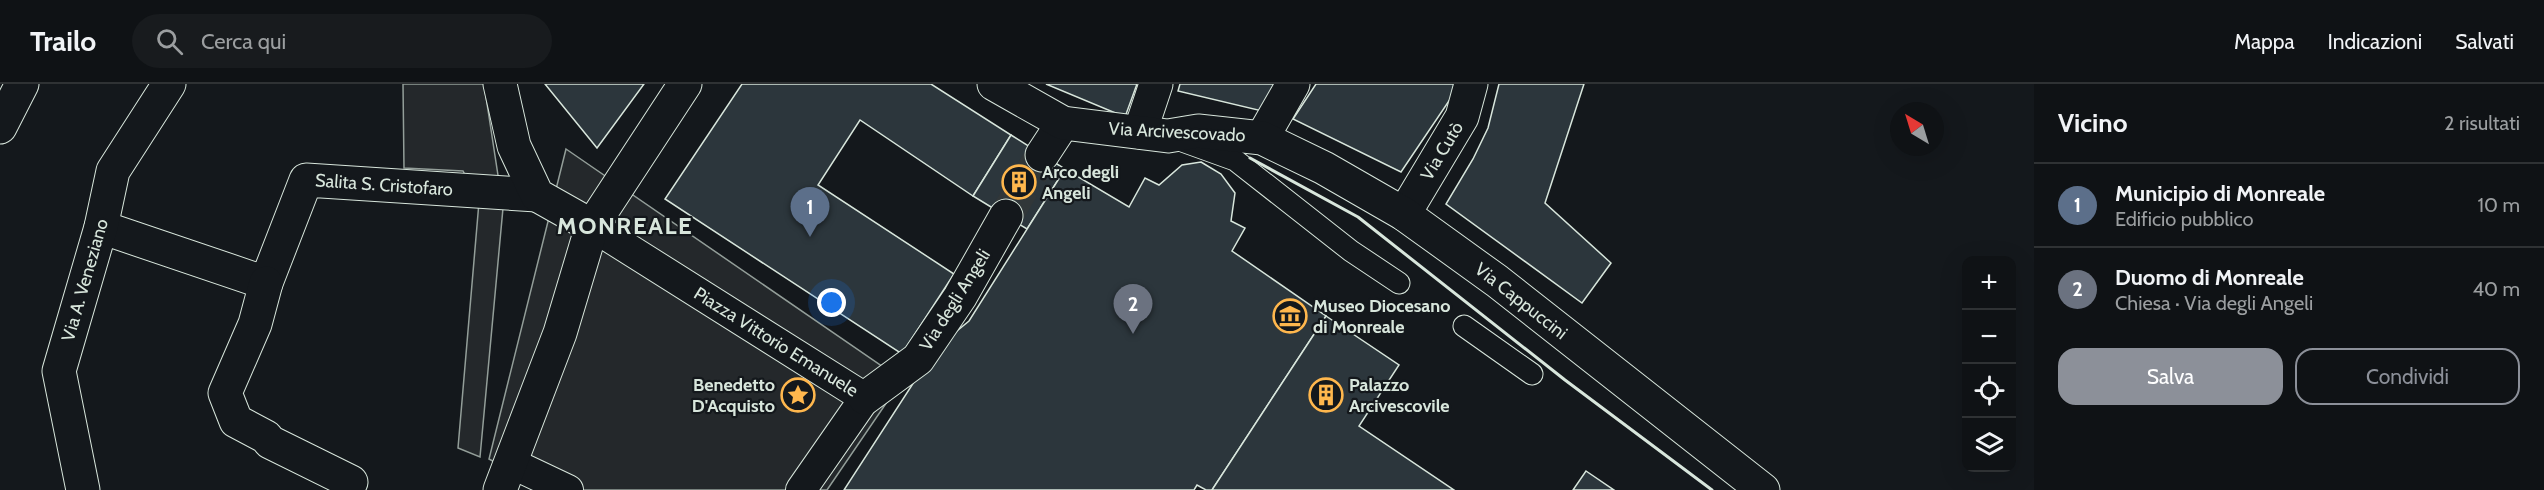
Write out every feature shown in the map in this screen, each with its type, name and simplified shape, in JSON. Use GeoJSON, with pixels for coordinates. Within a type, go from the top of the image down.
{"type":"FeatureCollection","features":[{"type":"Feature","properties":{"kind":"street"},"geometry":{"type":"LineString","coordinates":[[0,127],[21,84]]}},
{"type":"Feature","properties":{"kind":"street","name":"Via A. Veneziano"},"geometry":{"type":"LineString","coordinates":[[83,490],[59,371],[101,227],[113,171],[169,84]]}},
{"type":"Feature","properties":{"kind":"street"},"geometry":{"type":"LineString","coordinates":[[568,490],[506,476],[560,333],[592,226],[685,84]]}},
{"type":"Feature","properties":{"kind":"street","name":"Via Arcivescovado"},"geometry":{"type":"LineString","coordinates":[[994,84],[1063,123],[1154,134],[1198,131],[1262,138]]}},
{"type":"Feature","properties":{"kind":"street"},"geometry":{"type":"LineString","coordinates":[[1154,134],[1156,84]]}},
{"type":"Feature","properties":{"kind":"street"},"geometry":{"type":"LineString","coordinates":[[1262,138],[1293,84]]}},
{"type":"Feature","properties":{"kind":"street","name":"Via Cutò"},"geometry":{"type":"LineString","coordinates":[[1404,214],[1462,117],[1471,84]]}},
{"type":"Feature","properties":{"kind":"street"},"geometry":{"type":"LineString","coordinates":[[502,85],[514,146],[537,195],[592,226]]}},
{"type":"Feature","properties":{"kind":"street"},"geometry":{"type":"LineString","coordinates":[[1042,155],[1063,123]]}},
{"type":"Feature","properties":{"kind":"street","name":"Via Cappuccini"},"geometry":{"type":"LineString","coordinates":[[1262,138],[1324,168],[1404,214],[1497,281],[1763,490]]}},
{"type":"Feature","properties":{"kind":"street","name":"Salita S. Cristofaro"},"geometry":{"type":"LineString","coordinates":[[351,482],[270,442],[266,437],[236,421],[225,393],[255,324],[266,283],[306,180],[537,195]]}},
{"type":"Feature","properties":{"kind":"street","name":"Via degli Angeli"},"geometry":{"type":"LineString","coordinates":[[865,398],[918,359],[960,297],[1006,216]]}},
{"type":"Feature","properties":{"kind":"street","name":"Piazza Vittorio Emanuele"},"geometry":{"type":"LineString","coordinates":[[592,226],[865,398],[801,490]]}},
{"type":"Feature","properties":{"kind":"street"},"geometry":{"type":"LineString","coordinates":[[101,227],[266,283]]}},
{"type":"Feature","properties":{"kind":"lane"},"geometry":{"type":"LineString","coordinates":[[1154,134],[1235,160],[1351,251],[1399,283]]}},
{"type":"Feature","properties":{"kind":"lane"},"geometry":{"type":"LineString","coordinates":[[1464,326],[1532,374]]}},
{"type":"Feature","properties":{"kind":"shaded area"},"geometry":{"type":"Polygon","coordinates":[[[403,84],[484,84],[503,208],[480,457],[458,448],[479,202],[463,171],[404,168],[403,84]]]}},
{"type":"Feature","properties":{"kind":"shaded area"},"geometry":{"type":"Polygon","coordinates":[[[566,149],[902,380],[827,490],[547,490],[489,459],[566,149]]]}},
{"type":"Feature","properties":{"kind":"building"},"geometry":{"type":"Polygon","coordinates":[[[545,84],[644,84],[597,148],[545,84]]]}},
{"type":"Feature","properties":{"kind":"building"},"geometry":{"type":"Polygon","coordinates":[[[742,84],[931,84],[1011,135],[973,196],[860,120],[818,185],[954,274],[902,354],[665,199],[742,84]]]}},
{"type":"Feature","properties":{"kind":"building"},"geometry":{"type":"Polygon","coordinates":[[[1046,84],[1137,84],[1125,117],[1046,84]]]}},
{"type":"Feature","properties":{"kind":"building"},"geometry":{"type":"Polygon","coordinates":[[[1180,84],[1278,84],[1262,111],[1178,91],[1180,84]]]}},
{"type":"Feature","properties":{"kind":"building"},"geometry":{"type":"Polygon","coordinates":[[[1316,84],[1455,84],[1453,95],[1401,172],[1293,119],[1316,84]]]}},
{"type":"Feature","properties":{"kind":"building"},"geometry":{"type":"Polygon","coordinates":[[[1499,84],[1584,84],[1545,203],[1611,263],[1582,303],[1446,204],[1473,159],[1488,128],[1499,84]]]}},
{"type":"Feature","properties":{"kind":"building","name":"Arco degli Angeli"},"geometry":{"type":"Polygon","coordinates":[[[1011,135],[1065,169],[1027,229],[973,196],[1011,135]]]}},
{"type":"Feature","properties":{"kind":"building"},"geometry":{"type":"Polygon","coordinates":[[[1201,162],[1221,174],[1235,193],[1231,221],[1245,228],[1232,251],[1326,316],[1212,490],[1206,490],[1197,485],[1194,490],[844,490],[936,348],[969,321],[1065,169],[1129,207],[1145,178],[1159,185],[1182,165],[1201,162]]]}},
{"type":"Feature","properties":{"kind":"building","name":"Palazzo Arcivescovile"},"geometry":{"type":"Polygon","coordinates":[[[1326,316],[1399,365],[1359,426],[1454,490],[1212,490],[1326,316]]]}},
{"type":"Feature","properties":{"kind":"building"},"geometry":{"type":"Polygon","coordinates":[[[1586,471],[1614,490],[1573,490],[1586,471]]]}},
{"type":"Feature","properties":{"kind":"tunnel"},"geometry":{"type":"LineString","coordinates":[[1006,216],[1042,155]]}},
{"type":"Feature","properties":{"kind":"wall"},"geometry":{"type":"LineString","coordinates":[[1250,158],[1358,217],[1565,380],[1712,490]]}},
{"type":"Feature","properties":{"kind":"place","name":"Arco degli Angeli"},"geometry":{"type":"Point","coordinates":[1019,182]}},
{"type":"Feature","properties":{"kind":"place","name":"Municipio di Monreale"},"geometry":{"type":"Point","coordinates":[810,237]}},
{"type":"Feature","properties":{"kind":"place","name":"Museo Diocesano di Monreale"},"geometry":{"type":"Point","coordinates":[1290,316]}},
{"type":"Feature","properties":{"kind":"place","name":"Duomo di Monreale"},"geometry":{"type":"Point","coordinates":[1133,334]}},
{"type":"Feature","properties":{"kind":"place","name":"Benedetto D'Acquisto"},"geometry":{"type":"Point","coordinates":[798,395]}},
{"type":"Feature","properties":{"kind":"place","name":"Palazzo Arcivescovile"},"geometry":{"type":"Point","coordinates":[1326,395]}},
{"type":"Feature","properties":{"kind":"district","name":"MONREALE"},"geometry":{"type":"Point","coordinates":[625,225]}}]}
